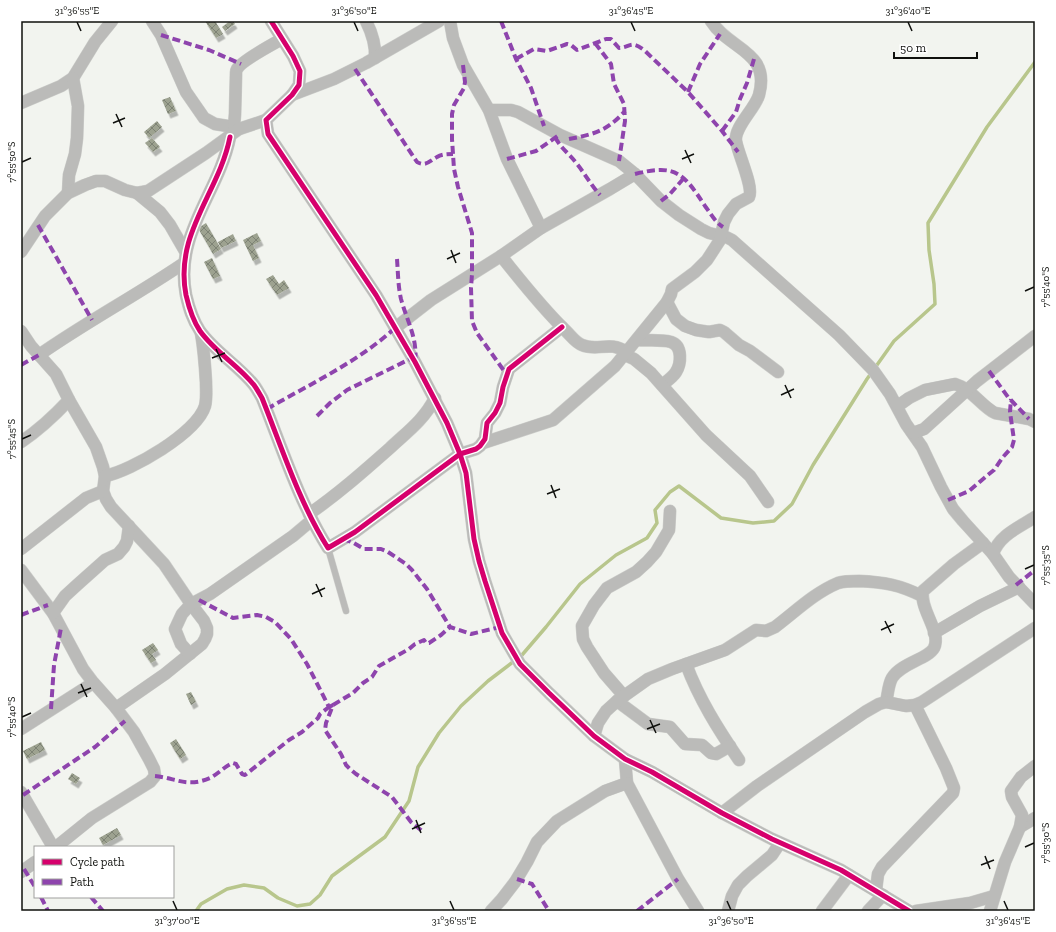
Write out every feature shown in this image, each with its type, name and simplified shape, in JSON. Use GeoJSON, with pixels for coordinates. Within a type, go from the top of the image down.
{"type":"FeatureCollection","features":[{"type":"Feature","properties":{"kind":"street"},"geometry":{"type":"LineString","coordinates":[[21,102],[56,88],[73,78],[95,42],[112,21]]}},
{"type":"Feature","properties":{"kind":"street"},"geometry":{"type":"LineString","coordinates":[[152,21],[161,35],[186,92],[204,118],[234,131]]}},
{"type":"Feature","properties":{"kind":"street"},"geometry":{"type":"LineString","coordinates":[[21,252],[45,216],[68,194],[96,181],[105,181],[125,190],[137,193],[148,191],[234,131],[266,120],[292,95],[299,85],[300,71],[293,56],[271,21]]}},
{"type":"Feature","properties":{"kind":"street"},"geometry":{"type":"LineString","coordinates":[[366,21],[376,48],[375,58]]}},
{"type":"Feature","properties":{"kind":"street"},"geometry":{"type":"LineString","coordinates":[[292,95],[334,79],[375,58],[439,21]]}},
{"type":"Feature","properties":{"kind":"street"},"geometry":{"type":"LineString","coordinates":[[450,21],[463,65],[489,110],[507,159],[541,228]]}},
{"type":"Feature","properties":{"kind":"street"},"geometry":{"type":"LineString","coordinates":[[482,443],[553,420],[600,380],[615,366],[637,340],[667,302],[672,289],[690,276],[707,260],[721,236],[725,219],[733,207],[751,194],[738,152],[736,139],[738,129],[758,97],[761,87],[761,76],[754,59],[748,53],[720,34],[711,21]]}},
{"type":"Feature","properties":{"kind":"street"},"geometry":{"type":"LineString","coordinates":[[282,39],[240,64],[237,68],[234,131],[222,166],[191,232],[185,257],[184,285],[188,308],[192,319],[210,343],[254,385],[262,398],[291,472],[311,517],[328,548],[355,532],[460,454],[476,449],[482,443],[486,434],[487,423],[495,413],[500,403],[509,369],[562,328]]}},
{"type":"Feature","properties":{"kind":"street"},"geometry":{"type":"LineString","coordinates":[[68,194],[69,175],[75,154],[78,125],[78,106],[73,78]]}},
{"type":"Feature","properties":{"kind":"street"},"geometry":{"type":"LineString","coordinates":[[489,110],[518,112],[560,135],[619,161],[635,174],[661,201],[679,215],[701,230],[726,237],[741,248],[839,335],[873,370],[896,403],[906,424],[922,447],[953,509],[993,554],[1009,577],[1035,604]]}},
{"type":"Feature","properties":{"kind":"street"},"geometry":{"type":"LineString","coordinates":[[266,120],[268,134],[275,147],[376,295],[435,398],[460,454],[466,473],[474,539],[479,561],[500,627],[520,664],[594,736],[625,759],[652,772],[722,813],[780,843],[849,875],[909,911]]}},
{"type":"Feature","properties":{"kind":"street"},"geometry":{"type":"LineString","coordinates":[[395,328],[448,289],[501,256],[541,228],[635,174]]}},
{"type":"Feature","properties":{"kind":"street"},"geometry":{"type":"LineString","coordinates":[[137,193],[160,212],[170,225],[185,257]]}},
{"type":"Feature","properties":{"kind":"street"},"geometry":{"type":"LineString","coordinates":[[501,256],[545,311],[576,342],[583,346],[611,346],[620,348],[651,373],[706,435],[750,476],[768,502]]}},
{"type":"Feature","properties":{"kind":"street"},"geometry":{"type":"LineString","coordinates":[[39,355],[157,281],[185,257]]}},
{"type":"Feature","properties":{"kind":"street"},"geometry":{"type":"LineString","coordinates":[[667,302],[676,319],[685,326],[696,330],[709,332],[720,330],[778,372]]}},
{"type":"Feature","properties":{"kind":"street"},"geometry":{"type":"LineString","coordinates":[[21,331],[31,346],[56,374],[96,447],[102,462],[104,476],[103,491],[111,507],[164,564],[204,621],[207,628],[205,640],[190,654],[165,674],[116,708]]}},
{"type":"Feature","properties":{"kind":"street"},"geometry":{"type":"LineString","coordinates":[[104,476],[119,472],[170,444],[192,426],[201,415],[205,407],[206,398],[205,356],[201,332]]}},
{"type":"Feature","properties":{"kind":"street"},"geometry":{"type":"LineString","coordinates":[[913,433],[928,426],[966,390],[1035,336]]}},
{"type":"Feature","properties":{"kind":"street"},"geometry":{"type":"LineString","coordinates":[[637,340],[671,342],[678,348],[680,358],[675,373],[662,385]]}},
{"type":"Feature","properties":{"kind":"street"},"geometry":{"type":"LineString","coordinates":[[896,403],[902,403],[926,390],[955,384],[966,390],[995,413],[1029,419],[1035,422]]}},
{"type":"Feature","properties":{"kind":"street"},"geometry":{"type":"LineString","coordinates":[[190,654],[181,644],[175,629],[182,614],[191,604],[210,594],[288,539],[311,517],[417,425],[430,409],[435,398]]}},
{"type":"Feature","properties":{"kind":"street"},"geometry":{"type":"LineString","coordinates":[[21,442],[45,424],[69,400]]}},
{"type":"Feature","properties":{"kind":"street"},"geometry":{"type":"LineString","coordinates":[[21,549],[86,498],[103,491]]}},
{"type":"Feature","properties":{"kind":"street"},"geometry":{"type":"LineString","coordinates":[[670,511],[669,530],[656,552],[636,572],[607,588],[594,605],[582,626],[583,639],[620,698],[648,724],[670,727],[685,744],[702,745],[711,753],[716,754],[730,746]]}},
{"type":"Feature","properties":{"kind":"street"},"geometry":{"type":"LineString","coordinates":[[993,554],[1000,541],[1035,517]]}},
{"type":"Feature","properties":{"kind":"street"},"geometry":{"type":"LineString","coordinates":[[53,613],[65,596],[88,574],[105,560],[113,557],[121,550],[127,541],[129,526]]}},
{"type":"Feature","properties":{"kind":"street"},"geometry":{"type":"LineString","coordinates":[[886,702],[891,679],[898,670],[924,656],[934,648],[936,641],[922,596],[923,591],[954,564],[983,543]]}},
{"type":"Feature","properties":{"kind":"street"},"geometry":{"type":"LineString","coordinates":[[21,570],[53,613],[83,669],[116,708],[141,744],[154,769],[155,776],[150,782],[92,818],[57,846]]}},
{"type":"Feature","properties":{"kind":"street"},"geometry":{"type":"LineString","coordinates":[[594,736],[598,723],[606,711],[620,698],[648,679],[725,650],[756,630],[766,630],[775,627],[817,594],[840,582],[850,581],[884,583],[899,586],[922,596]]}},
{"type":"Feature","properties":{"kind":"street"},"geometry":{"type":"LineString","coordinates":[[934,633],[980,606],[1019,587]]}},
{"type":"Feature","properties":{"kind":"street"},"geometry":{"type":"LineString","coordinates":[[722,813],[767,778],[820,744],[864,712],[886,702],[906,706],[915,705],[932,696],[1035,628]]}},
{"type":"Feature","properties":{"kind":"street"},"geometry":{"type":"LineString","coordinates":[[686,664],[700,698],[718,730],[739,760]]}},
{"type":"Feature","properties":{"kind":"street"},"geometry":{"type":"LineString","coordinates":[[21,729],[94,683]]}},
{"type":"Feature","properties":{"kind":"street"},"geometry":{"type":"LineString","coordinates":[[868,911],[880,893],[878,874],[882,867],[953,793],[954,788],[946,768],[915,705]]}},
{"type":"Feature","properties":{"kind":"street"},"geometry":{"type":"LineString","coordinates":[[625,759],[628,783],[678,880],[698,911]]}},
{"type":"Feature","properties":{"kind":"street"},"geometry":{"type":"LineString","coordinates":[[990,911],[1005,862],[1020,827],[1022,815],[1012,797],[1011,791],[1021,777],[1035,766]]}},
{"type":"Feature","properties":{"kind":"street"},"geometry":{"type":"LineString","coordinates":[[491,911],[516,882],[537,842],[556,821],[605,791],[628,783]]}},
{"type":"Feature","properties":{"kind":"street"},"geometry":{"type":"LineString","coordinates":[[21,792],[52,846]]}},
{"type":"Feature","properties":{"kind":"street"},"geometry":{"type":"LineString","coordinates":[[1020,827],[1035,818]]}},
{"type":"Feature","properties":{"kind":"street"},"geometry":{"type":"LineString","coordinates":[[728,911],[732,896],[738,885],[772,855],[780,843]]}},
{"type":"Feature","properties":{"kind":"street"},"geometry":{"type":"LineString","coordinates":[[21,872],[34,863]]}},
{"type":"Feature","properties":{"kind":"street"},"geometry":{"type":"LineString","coordinates":[[822,911],[849,875]]}},
{"type":"Feature","properties":{"kind":"street"},"geometry":{"type":"LineString","coordinates":[[916,911],[970,903],[994,896]]}},
{"type":"Feature","properties":{"kind":"lane"},"geometry":{"type":"LineString","coordinates":[[328,548],[346,611]]}},
{"type":"Feature","properties":{"kind":"building"},"geometry":{"type":"Polygon","coordinates":[[[205,21],[215,21],[223,34],[216,38],[205,21]]]}},
{"type":"Feature","properties":{"kind":"building"},"geometry":{"type":"Polygon","coordinates":[[[230,21],[233,21],[235,24],[225,31],[222,27],[230,21]]]}},
{"type":"Feature","properties":{"kind":"building"},"geometry":{"type":"Polygon","coordinates":[[[170,97],[176,111],[168,114],[162,100],[170,97]]]}},
{"type":"Feature","properties":{"kind":"building"},"geometry":{"type":"Polygon","coordinates":[[[157,121],[162,127],[149,138],[144,132],[157,121]]]}},
{"type":"Feature","properties":{"kind":"building"},"geometry":{"type":"Polygon","coordinates":[[[152,138],[160,147],[153,152],[145,143],[152,138]]]}},
{"type":"Feature","properties":{"kind":"building"},"geometry":{"type":"Polygon","coordinates":[[[206,223],[221,249],[213,254],[198,228],[206,223]]]}},
{"type":"Feature","properties":{"kind":"building"},"geometry":{"type":"Polygon","coordinates":[[[257,233],[261,241],[253,245],[259,258],[253,261],[243,240],[257,233]]]}},
{"type":"Feature","properties":{"kind":"building"},"geometry":{"type":"Polygon","coordinates":[[[233,234],[236,241],[221,248],[218,242],[233,234]]]}},
{"type":"Feature","properties":{"kind":"building"},"geometry":{"type":"Polygon","coordinates":[[[212,258],[220,276],[213,279],[204,262],[212,258]]]}},
{"type":"Feature","properties":{"kind":"building"},"geometry":{"type":"Polygon","coordinates":[[[273,275],[279,284],[284,280],[289,288],[277,295],[266,279],[273,275]]]}},
{"type":"Feature","properties":{"kind":"building"},"geometry":{"type":"Polygon","coordinates":[[[153,643],[158,650],[152,654],[156,660],[151,663],[142,650],[153,643]]]}},
{"type":"Feature","properties":{"kind":"building"},"geometry":{"type":"Polygon","coordinates":[[[191,692],[196,702],[191,705],[186,694],[191,692]]]}},
{"type":"Feature","properties":{"kind":"building"},"geometry":{"type":"Polygon","coordinates":[[[176,739],[186,755],[180,759],[170,743],[176,739]]]}},
{"type":"Feature","properties":{"kind":"building"},"geometry":{"type":"Polygon","coordinates":[[[41,742],[45,750],[27,759],[23,751],[41,742]]]}},
{"type":"Feature","properties":{"kind":"building"},"geometry":{"type":"Polygon","coordinates":[[[72,773],[80,778],[76,784],[68,779],[72,773]]]}},
{"type":"Feature","properties":{"kind":"building"},"geometry":{"type":"Polygon","coordinates":[[[117,828],[121,835],[103,845],[99,838],[117,828]]]}},
{"type":"Feature","properties":{"kind":"waterway"},"geometry":{"type":"LineString","coordinates":[[196,911],[201,904],[227,889],[244,885],[264,888],[278,898],[297,906],[310,904],[320,895],[332,876],[385,837],[409,801],[418,767],[439,733],[461,706],[488,681],[522,655],[580,584],[616,555],[647,538],[657,523],[655,510],[670,492],[679,486],[721,518],[753,523],[774,521],[792,504],[813,465],[867,379],[894,341],[935,304],[934,284],[929,250],[928,223],[987,127],[1035,62]]}},
{"type":"Feature","properties":{"kind":"marked path"},"geometry":{"type":"LineString","coordinates":[[501,21],[516,59],[531,88],[544,126]]}},
{"type":"Feature","properties":{"kind":"marked path"},"geometry":{"type":"LineString","coordinates":[[688,92],[700,64],[720,34]]}},
{"type":"Feature","properties":{"kind":"marked path"},"geometry":{"type":"LineString","coordinates":[[161,35],[209,50],[241,64]]}},
{"type":"Feature","properties":{"kind":"marked path"},"geometry":{"type":"LineString","coordinates":[[516,59],[534,49],[547,51],[567,44],[571,45],[577,50],[606,39],[611,39],[619,48],[636,45],[644,50],[688,92],[738,152]]}},
{"type":"Feature","properties":{"kind":"marked path"},"geometry":{"type":"LineString","coordinates":[[595,43],[611,64],[614,84],[624,104],[625,121],[619,161]]}},
{"type":"Feature","properties":{"kind":"marked path"},"geometry":{"type":"LineString","coordinates":[[722,131],[736,112],[754,59]]}},
{"type":"Feature","properties":{"kind":"marked path"},"geometry":{"type":"LineString","coordinates":[[463,65],[465,82],[464,88],[454,105],[452,114],[452,139],[454,169],[472,233],[472,321],[477,333],[507,375]]}},
{"type":"Feature","properties":{"kind":"marked path"},"geometry":{"type":"LineString","coordinates":[[355,69],[417,162],[425,164],[441,155],[453,154]]}},
{"type":"Feature","properties":{"kind":"marked path"},"geometry":{"type":"LineString","coordinates":[[569,139],[600,131],[612,123],[625,111]]}},
{"type":"Feature","properties":{"kind":"marked path"},"geometry":{"type":"LineString","coordinates":[[507,159],[536,151],[559,135]]}},
{"type":"Feature","properties":{"kind":"marked path"},"geometry":{"type":"LineString","coordinates":[[555,137],[600,195]]}},
{"type":"Feature","properties":{"kind":"marked path"},"geometry":{"type":"LineString","coordinates":[[635,174],[660,170],[669,171],[684,178],[713,218],[723,227]]}},
{"type":"Feature","properties":{"kind":"marked path"},"geometry":{"type":"LineString","coordinates":[[661,201],[670,194],[684,178]]}},
{"type":"Feature","properties":{"kind":"marked path"},"geometry":{"type":"LineString","coordinates":[[38,225],[92,320]]}},
{"type":"Feature","properties":{"kind":"marked path"},"geometry":{"type":"LineString","coordinates":[[397,259],[400,294],[415,346],[415,362]]}},
{"type":"Feature","properties":{"kind":"marked path"},"geometry":{"type":"LineString","coordinates":[[267,409],[350,362],[395,328]]}},
{"type":"Feature","properties":{"kind":"marked path"},"geometry":{"type":"LineString","coordinates":[[21,365],[39,355]]}},
{"type":"Feature","properties":{"kind":"marked path"},"geometry":{"type":"LineString","coordinates":[[317,416],[330,403],[347,390],[412,358]]}},
{"type":"Feature","properties":{"kind":"marked path"},"geometry":{"type":"LineString","coordinates":[[989,371],[1008,397],[1029,419]]}},
{"type":"Feature","properties":{"kind":"marked path"},"geometry":{"type":"LineString","coordinates":[[948,500],[969,491],[994,470],[1012,447],[1014,440],[1010,412],[1011,399]]}},
{"type":"Feature","properties":{"kind":"marked path"},"geometry":{"type":"LineString","coordinates":[[343,539],[364,549],[381,549],[406,564],[427,589],[450,627],[471,634],[500,627]]}},
{"type":"Feature","properties":{"kind":"marked path"},"geometry":{"type":"LineString","coordinates":[[1016,585],[1035,570]]}},
{"type":"Feature","properties":{"kind":"marked path"},"geometry":{"type":"LineString","coordinates":[[199,600],[233,618],[257,615],[266,617],[275,622],[291,639],[307,664],[329,707],[333,705],[325,730],[341,754],[346,765],[356,774],[392,797],[411,822],[422,831]]}},
{"type":"Feature","properties":{"kind":"marked path"},"geometry":{"type":"LineString","coordinates":[[21,615],[48,605]]}},
{"type":"Feature","properties":{"kind":"marked path"},"geometry":{"type":"LineString","coordinates":[[333,705],[353,693],[363,683],[372,677],[379,666],[415,644],[424,640],[426,643],[429,643],[450,627]]}},
{"type":"Feature","properties":{"kind":"marked path"},"geometry":{"type":"LineString","coordinates":[[51,709],[54,665],[61,628]]}},
{"type":"Feature","properties":{"kind":"marked path"},"geometry":{"type":"LineString","coordinates":[[155,776],[182,782],[202,781],[210,778],[233,763],[236,764],[242,774],[245,775],[289,740],[302,732],[329,707]]}},
{"type":"Feature","properties":{"kind":"marked path"},"geometry":{"type":"LineString","coordinates":[[23,795],[95,747],[125,721]]}},
{"type":"Feature","properties":{"kind":"marked path"},"geometry":{"type":"LineString","coordinates":[[24,869],[34,885]]}},
{"type":"Feature","properties":{"kind":"marked path"},"geometry":{"type":"LineString","coordinates":[[517,879],[532,884],[549,911]]}},
{"type":"Feature","properties":{"kind":"marked path"},"geometry":{"type":"LineString","coordinates":[[637,911],[678,879]]}},
{"type":"Feature","properties":{"kind":"marked path"},"geometry":{"type":"LineString","coordinates":[[42,898],[48,911]]}},
{"type":"Feature","properties":{"kind":"marked path"},"geometry":{"type":"LineString","coordinates":[[92,898],[103,911]]}},
{"type":"Feature","properties":{"kind":"cycle path"},"geometry":{"type":"LineString","coordinates":[[271,21],[293,56],[300,71],[299,85],[292,95],[266,120],[268,134],[376,295],[415,362],[447,423],[466,473],[474,539],[485,581],[502,633],[520,664],[594,736],[625,759],[652,772],[722,813],[772,839],[841,870],[909,911]]}},
{"type":"Feature","properties":{"kind":"cycle path"},"geometry":{"type":"LineString","coordinates":[[230,137],[217,177],[199,214],[186,252],[184,273],[187,300],[197,327],[206,339],[248,378],[262,398],[300,494],[328,548],[355,532],[460,454],[476,449],[480,446],[485,439],[487,423],[495,413],[500,403],[509,369],[562,327]]}}]}
